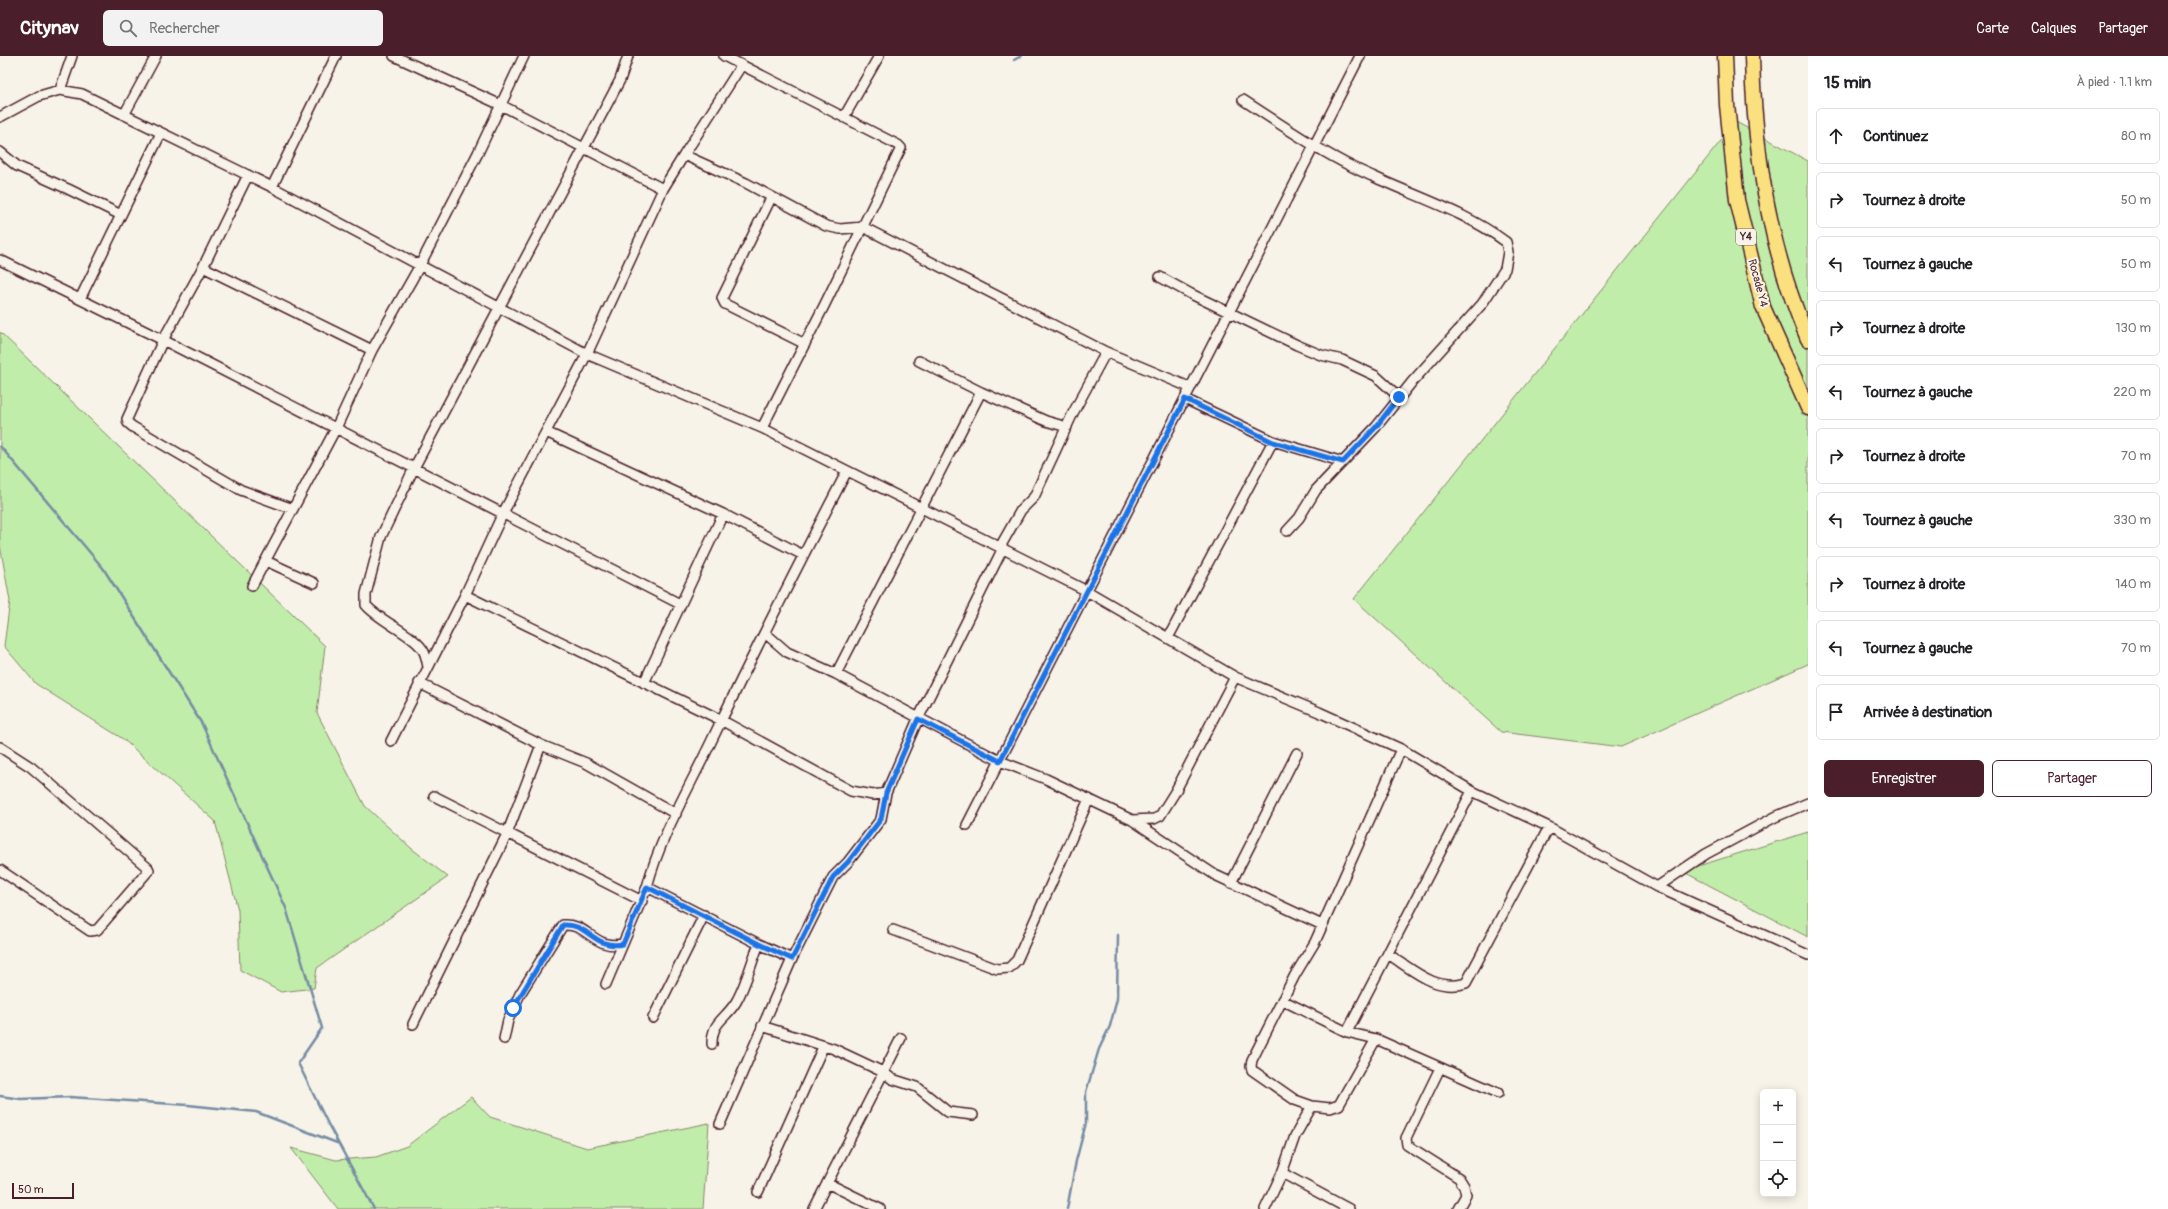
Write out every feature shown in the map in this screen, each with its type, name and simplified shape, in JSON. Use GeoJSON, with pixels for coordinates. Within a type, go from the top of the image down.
{"type":"FeatureCollection","features":[{"type":"Feature","properties":{"kind":"highway","name":"Rocade Y4"},"geometry":{"type":"LineString","coordinates":[[1725,56],[1727,105],[1737,200],[1763,307],[1808,408]]}},
{"type":"Feature","properties":{"kind":"highway","name":"Y4"},"geometry":{"type":"LineString","coordinates":[[1752,56],[1753,113],[1764,196],[1790,299],[1808,339]]}},
{"type":"Feature","properties":{"kind":"street"},"geometry":{"type":"LineString","coordinates":[[60,90],[72,56]]}},
{"type":"Feature","properties":{"kind":"street"},"geometry":{"type":"LineString","coordinates":[[124,115],[156,56]]}},
{"type":"Feature","properties":{"kind":"street"},"geometry":{"type":"LineString","coordinates":[[272,187],[336,56]]}},
{"type":"Feature","properties":{"kind":"street"},"geometry":{"type":"LineString","coordinates":[[394,56],[501,105],[583,149],[663,189]]}},
{"type":"Feature","properties":{"kind":"street"},"geometry":{"type":"LineString","coordinates":[[252,586],[336,428],[372,350],[420,267],[524,56]]}},
{"type":"Feature","properties":{"kind":"street"},"geometry":{"type":"LineString","coordinates":[[428,667],[424,652],[418,644],[372,613],[366,605],[366,594],[381,537],[414,468],[498,307],[620,80],[628,56]]}},
{"type":"Feature","properties":{"kind":"street"},"geometry":{"type":"LineString","coordinates":[[724,56],[737,61],[844,116],[898,145],[900,148],[863,227],[762,428]]}},
{"type":"Feature","properties":{"kind":"street"},"geometry":{"type":"LineString","coordinates":[[844,116],[879,56]]}},
{"type":"Feature","properties":{"kind":"street"},"geometry":{"type":"LineString","coordinates":[[967,825],[1185,399],[1189,387],[1230,312],[1360,56]]}},
{"type":"Feature","properties":{"kind":"street"},"geometry":{"type":"LineString","coordinates":[[391,741],[419,683],[465,595],[503,513],[587,354],[663,189],[737,61]]}},
{"type":"Feature","properties":{"kind":"street"},"geometry":{"type":"LineString","coordinates":[[0,117],[39,96],[60,90],[82,94],[272,187],[420,267],[587,354],[762,428],[1087,591],[1235,677],[1319,712],[1401,749],[1472,791],[1549,827],[1657,887],[1808,955]]}},
{"type":"Feature","properties":{"kind":"street"},"geometry":{"type":"LineString","coordinates":[[1243,100],[1314,146],[1370,176],[1429,200],[1484,228],[1506,242],[1508,252],[1505,269],[1482,304],[1399,397],[1376,427],[1316,490],[1299,518],[1287,531]]}},
{"type":"Feature","properties":{"kind":"street"},"geometry":{"type":"LineString","coordinates":[[80,299],[161,133]]}},
{"type":"Feature","properties":{"kind":"street"},"geometry":{"type":"LineString","coordinates":[[0,152],[17,166],[68,188],[121,215]]}},
{"type":"Feature","properties":{"kind":"street"},"geometry":{"type":"LineString","coordinates":[[684,155],[826,226],[840,229],[863,227],[1106,352],[1189,387]]}},
{"type":"Feature","properties":{"kind":"street"},"geometry":{"type":"LineString","coordinates":[[248,175],[203,267],[163,340],[127,419],[128,423],[241,490],[293,509]]}},
{"type":"Feature","properties":{"kind":"street"},"geometry":{"type":"LineString","coordinates":[[772,198],[722,298],[725,304],[805,344]]}},
{"type":"Feature","properties":{"kind":"street"},"geometry":{"type":"LineString","coordinates":[[0,260],[163,340],[680,604]]}},
{"type":"Feature","properties":{"kind":"street"},"geometry":{"type":"LineString","coordinates":[[203,267],[372,350]]}},
{"type":"Feature","properties":{"kind":"street"},"geometry":{"type":"LineString","coordinates":[[1160,277],[1191,294],[1297,346],[1321,355],[1342,360],[1376,376],[1399,397]]}},
{"type":"Feature","properties":{"kind":"street"},"geometry":{"type":"LineString","coordinates":[[720,1124],[792,959],[833,877],[848,862],[881,819],[886,793],[918,719],[1021,510],[1034,497],[1067,427],[1072,413],[1106,352]]}},
{"type":"Feature","properties":{"kind":"street"},"geometry":{"type":"LineString","coordinates":[[919,361],[981,392],[1046,421],[1067,427]]}},
{"type":"Feature","properties":{"kind":"street"},"geometry":{"type":"LineString","coordinates":[[836,674],[920,508],[981,392]]}},
{"type":"Feature","properties":{"kind":"street"},"geometry":{"type":"LineString","coordinates":[[1185,399],[1273,442],[1343,462]]}},
{"type":"Feature","properties":{"kind":"street"},"geometry":{"type":"LineString","coordinates":[[546,432],[723,514],[803,555]]}},
{"type":"Feature","properties":{"kind":"street"},"geometry":{"type":"LineString","coordinates":[[1168,638],[1273,442]]}},
{"type":"Feature","properties":{"kind":"street"},"geometry":{"type":"LineString","coordinates":[[606,984],[642,901],[655,858],[721,720],[803,555],[847,471]]}},
{"type":"Feature","properties":{"kind":"street"},"geometry":{"type":"LineString","coordinates":[[644,683],[723,514]]}},
{"type":"Feature","properties":{"kind":"street"},"geometry":{"type":"LineString","coordinates":[[266,561],[314,583]]}},
{"type":"Feature","properties":{"kind":"street"},"geometry":{"type":"LineString","coordinates":[[465,595],[721,720],[851,791],[873,795],[886,793]]}},
{"type":"Feature","properties":{"kind":"street"},"geometry":{"type":"LineString","coordinates":[[765,633],[786,652],[836,674],[918,719],[1000,761],[1020,768],[1132,820],[1215,875],[1322,925]]}},
{"type":"Feature","properties":{"kind":"street"},"geometry":{"type":"LineString","coordinates":[[1132,820],[1154,819],[1160,816],[1175,792],[1235,677]]}},
{"type":"Feature","properties":{"kind":"street"},"geometry":{"type":"LineString","coordinates":[[419,683],[541,745],[586,763],[676,814]]}},
{"type":"Feature","properties":{"kind":"street"},"geometry":{"type":"LineString","coordinates":[[413,1024],[507,834],[541,745]]}},
{"type":"Feature","properties":{"kind":"street"},"geometry":{"type":"LineString","coordinates":[[0,747],[31,767],[149,870],[97,930],[94,931],[90,931],[0,870]]}},
{"type":"Feature","properties":{"kind":"street"},"geometry":{"type":"LineString","coordinates":[[1376,1039],[1338,1105],[1330,1108],[1312,1106],[1295,1100],[1252,1070],[1251,1066],[1295,975],[1316,942],[1322,925],[1401,749]]}},
{"type":"Feature","properties":{"kind":"street"},"geometry":{"type":"LineString","coordinates":[[1231,883],[1297,753]]}},
{"type":"Feature","properties":{"kind":"street"},"geometry":{"type":"LineString","coordinates":[[1347,1032],[1472,791]]}},
{"type":"Feature","properties":{"kind":"street"},"geometry":{"type":"LineString","coordinates":[[434,796],[642,901]]}},
{"type":"Feature","properties":{"kind":"street"},"geometry":{"type":"LineString","coordinates":[[893,930],[997,969],[1009,968],[1017,960],[1089,800]]}},
{"type":"Feature","properties":{"kind":"street"},"geometry":{"type":"LineString","coordinates":[[1657,887],[1706,854],[1775,818],[1808,803]]}},
{"type":"Feature","properties":{"kind":"street"},"geometry":{"type":"LineString","coordinates":[[1388,954],[1433,983],[1446,986],[1466,982],[1549,827]]}},
{"type":"Feature","properties":{"kind":"street"},"geometry":{"type":"LineString","coordinates":[[647,887],[759,944],[792,959]]}},
{"type":"Feature","properties":{"kind":"street"},"geometry":{"type":"LineString","coordinates":[[653,1018],[704,915]]}},
{"type":"Feature","properties":{"kind":"street"},"geometry":{"type":"LineString","coordinates":[[504,1039],[508,1020],[518,999],[563,925],[571,925],[578,928],[608,945],[623,944]]}},
{"type":"Feature","properties":{"kind":"street"},"geometry":{"type":"LineString","coordinates":[[712,1044],[712,1034],[715,1027],[736,1002],[759,944]]}},
{"type":"Feature","properties":{"kind":"street"},"geometry":{"type":"LineString","coordinates":[[1282,1000],[1347,1032],[1376,1039],[1498,1093]]}},
{"type":"Feature","properties":{"kind":"street"},"geometry":{"type":"LineString","coordinates":[[762,1026],[824,1047],[882,1072],[892,1079],[924,1091],[936,1104],[948,1112],[973,1115]]}},
{"type":"Feature","properties":{"kind":"street"},"geometry":{"type":"LineString","coordinates":[[814,1209],[882,1072],[901,1038]]}},
{"type":"Feature","properties":{"kind":"street"},"geometry":{"type":"LineString","coordinates":[[758,1192],[824,1047]]}},
{"type":"Feature","properties":{"kind":"street"},"geometry":{"type":"LineString","coordinates":[[1440,1068],[1406,1138],[1407,1145],[1459,1178],[1464,1186],[1466,1195],[1458,1209]]}},
{"type":"Feature","properties":{"kind":"street"},"geometry":{"type":"LineString","coordinates":[[1265,1209],[1282,1173],[1295,1136],[1312,1106]]}},
{"type":"Feature","properties":{"kind":"street"},"geometry":{"type":"LineString","coordinates":[[1282,1173],[1349,1209]]}},
{"type":"Feature","properties":{"kind":"street"},"geometry":{"type":"LineString","coordinates":[[827,1183],[870,1207],[880,1209]]}},
{"type":"Feature","properties":{"kind":"green space"},"geometry":{"type":"Polygon","coordinates":[[[1736,122],[1808,161],[1808,664],[1621,747],[1501,732],[1354,599],[1736,122]]]}},
{"type":"Feature","properties":{"kind":"green space"},"geometry":{"type":"Polygon","coordinates":[[[0,332],[325,646],[317,713],[365,806],[411,848],[448,877],[317,968],[314,988],[281,992],[240,970],[238,910],[215,821],[123,739],[36,684],[4,646],[10,601],[0,545],[0,332]]]}},
{"type":"Feature","properties":{"kind":"green space"},"geometry":{"type":"Polygon","coordinates":[[[1808,832],[1808,937],[1682,871],[1808,832]]]}},
{"type":"Feature","properties":{"kind":"green space"},"geometry":{"type":"Polygon","coordinates":[[[471,1097],[490,1117],[587,1148],[709,1123],[703,1209],[338,1209],[291,1148],[336,1160],[376,1157],[407,1146],[471,1097]]]}},
{"type":"Feature","properties":{"kind":"waterway"},"geometry":{"type":"LineString","coordinates":[[1014,60],[1021,56]]}},
{"type":"Feature","properties":{"kind":"waterway"},"geometry":{"type":"LineString","coordinates":[[0,446],[103,568],[202,724],[286,908],[322,1028],[298,1063],[328,1124],[374,1209]]}},
{"type":"Feature","properties":{"kind":"waterway"},"geometry":{"type":"LineString","coordinates":[[1067,1209],[1076,1161],[1086,1123],[1086,1092],[1099,1049],[1110,1026],[1117,999],[1118,935]]}},
{"type":"Feature","properties":{"kind":"waterway"},"geometry":{"type":"LineString","coordinates":[[0,1096],[21,1099],[70,1097],[188,1105],[256,1112],[337,1143]]}},
{"type":"Feature","properties":{"kind":"route"},"geometry":{"type":"LineString","coordinates":[[513,1008],[520,994],[563,925],[571,925],[585,931],[608,945],[613,946],[623,944],[647,887],[759,944],[792,959],[833,877],[840,868],[848,862],[881,819],[886,793],[918,719],[1000,761],[1185,399],[1273,442],[1343,462],[1376,427],[1399,397]]}}]}
